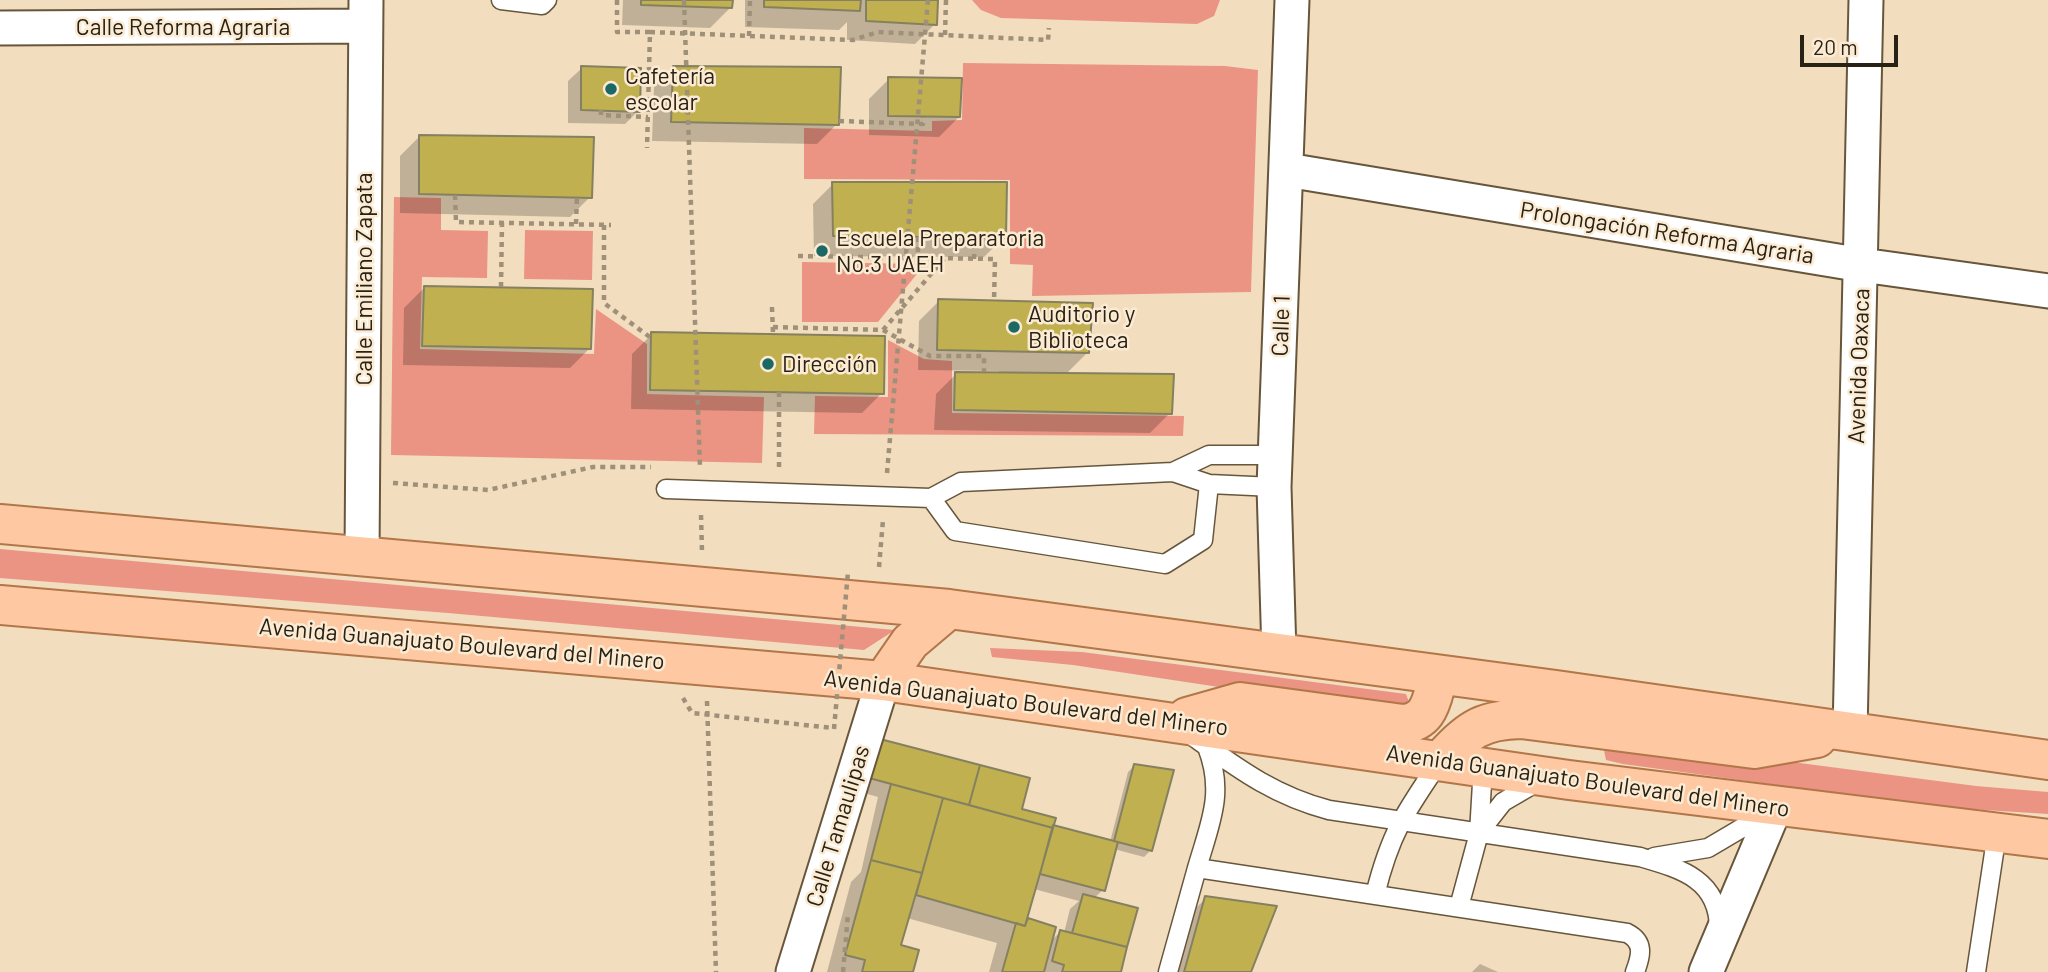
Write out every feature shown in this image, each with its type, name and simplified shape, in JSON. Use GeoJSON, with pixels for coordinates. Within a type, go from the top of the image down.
{"type":"FeatureCollection","features":[{"type":"Feature","properties":{"kind":"main road"},"geometry":{"type":"LineString","coordinates":[[0,524],[949,609],[1279,653],[1428,680],[1850,732],[2048,760]]}},
{"type":"Feature","properties":{"kind":"main road","name":"Avenida Guanajuato Boulevard del Minero"},"geometry":{"type":"LineString","coordinates":[[0,605],[883,681],[1774,808],[2048,839]]}},
{"type":"Feature","properties":{"kind":"main road"},"geometry":{"type":"LineString","coordinates":[[883,681],[910,642],[949,609]]}},
{"type":"Feature","properties":{"kind":"main road"},"geometry":{"type":"LineString","coordinates":[[1171,721],[1240,702],[1402,724],[1416,723],[1431,704],[1428,680]]}},
{"type":"Feature","properties":{"kind":"main road"},"geometry":{"type":"LineString","coordinates":[[1428,680],[1452,703],[1470,729],[1483,767]]}},
{"type":"Feature","properties":{"kind":"main road"},"geometry":{"type":"LineString","coordinates":[[1440,761],[1470,729],[1497,719],[1521,719],[1754,749],[1850,732]]}},
{"type":"Feature","properties":{"kind":"main road"},"geometry":{"type":"LineString","coordinates":[[1559,778],[1586,733],[1600,729]]}},
{"type":"Feature","properties":{"kind":"street","name":"Calle 1"},"geometry":{"type":"LineString","coordinates":[[1279,653],[1275,471],[1292,0]]}},
{"type":"Feature","properties":{"kind":"street","name":"Avenida Oaxaca"},"geometry":{"type":"LineString","coordinates":[[1850,732],[1866,0]]}},
{"type":"Feature","properties":{"kind":"street","name":"Calle Reforma Agraria"},"geometry":{"type":"LineString","coordinates":[[0,28],[365,13]]}},
{"type":"Feature","properties":{"kind":"street","name":"Calle Emiliano Zapata"},"geometry":{"type":"LineString","coordinates":[[362,557],[365,13]]}},
{"type":"Feature","properties":{"kind":"street","name":"Prolongación Reforma Agraria"},"geometry":{"type":"LineString","coordinates":[[1287,170],[1862,265],[2048,291]]}},
{"type":"Feature","properties":{"kind":"street","name":"Calle Tamaulipas"},"geometry":{"type":"LineString","coordinates":[[793,972],[883,681]]}},
{"type":"Feature","properties":{"kind":"street"},"geometry":{"type":"LineString","coordinates":[[1706,972],[1774,808]]}},
{"type":"Feature","properties":{"kind":"lane"},"geometry":{"type":"LineString","coordinates":[[501,0],[542,5],[547,0]]}},
{"type":"Feature","properties":{"kind":"lane"},"geometry":{"type":"LineString","coordinates":[[1173,472],[1209,455],[1275,471]]}},
{"type":"Feature","properties":{"kind":"lane"},"geometry":{"type":"LineString","coordinates":[[666,489],[932,498],[961,482],[1173,472],[1209,484],[1275,471]]}},
{"type":"Feature","properties":{"kind":"lane"},"geometry":{"type":"LineString","coordinates":[[932,498],[955,531],[1165,565],[1203,540],[1209,484]]}},
{"type":"Feature","properties":{"kind":"lane"},"geometry":{"type":"LineString","coordinates":[[1171,721],[1255,781],[1300,802],[1399,821],[1640,857],[1675,867],[1696,879],[1712,893],[1719,914],[1719,939]]}},
{"type":"Feature","properties":{"kind":"lane"},"geometry":{"type":"LineString","coordinates":[[1168,972],[1216,802],[1217,785],[1207,747]]}},
{"type":"Feature","properties":{"kind":"lane"},"geometry":{"type":"LineString","coordinates":[[1376,895],[1386,851],[1399,821],[1440,761]]}},
{"type":"Feature","properties":{"kind":"lane"},"geometry":{"type":"LineString","coordinates":[[1459,907],[1479,833],[1483,767]]}},
{"type":"Feature","properties":{"kind":"lane"},"geometry":{"type":"LineString","coordinates":[[1479,833],[1503,802],[1559,778]]}},
{"type":"Feature","properties":{"kind":"lane"},"geometry":{"type":"LineString","coordinates":[[1640,857],[1669,857],[1708,848],[1774,808]]}},
{"type":"Feature","properties":{"kind":"lane"},"geometry":{"type":"LineString","coordinates":[[1976,972],[1997,832]]}},
{"type":"Feature","properties":{"kind":"lane"},"geometry":{"type":"LineString","coordinates":[[1197,868],[1627,933],[1636,937],[1641,947],[1634,972]]}},
{"type":"Feature","properties":{"kind":"path"},"geometry":{"type":"LineString","coordinates":[[617,0],[617,32],[853,40],[878,32],[1048,40],[1049,28]]}},
{"type":"Feature","properties":{"kind":"path"},"geometry":{"type":"LineString","coordinates":[[749,36],[750,0]]}},
{"type":"Feature","properties":{"kind":"path"},"geometry":{"type":"LineString","coordinates":[[945,35],[946,0]]}},
{"type":"Feature","properties":{"kind":"path"},"geometry":{"type":"LineString","coordinates":[[647,148],[650,32]]}},
{"type":"Feature","properties":{"kind":"path"},"geometry":{"type":"LineString","coordinates":[[601,110],[601,116],[648,117]]}},
{"type":"Feature","properties":{"kind":"path"},"geometry":{"type":"LineString","coordinates":[[839,121],[923,124],[923,117]]}},
{"type":"Feature","properties":{"kind":"path"},"geometry":{"type":"LineString","coordinates":[[455,195],[456,222],[611,225]]}},
{"type":"Feature","properties":{"kind":"path"},"geometry":{"type":"LineString","coordinates":[[576,224],[577,197]]}},
{"type":"Feature","properties":{"kind":"path"},"geometry":{"type":"LineString","coordinates":[[501,287],[502,223]]}},
{"type":"Feature","properties":{"kind":"path"},"geometry":{"type":"LineString","coordinates":[[604,225],[604,303],[651,338]]}},
{"type":"Feature","properties":{"kind":"path"},"geometry":{"type":"LineString","coordinates":[[918,237],[918,258]]}},
{"type":"Feature","properties":{"kind":"path"},"geometry":{"type":"LineString","coordinates":[[974,259],[975,237]]}},
{"type":"Feature","properties":{"kind":"path"},"geometry":{"type":"LineString","coordinates":[[798,256],[995,259],[994,300]]}},
{"type":"Feature","properties":{"kind":"path"},"geometry":{"type":"LineString","coordinates":[[883,330],[945,258]]}},
{"type":"Feature","properties":{"kind":"path"},"geometry":{"type":"LineString","coordinates":[[772,307],[773,330],[883,330],[930,356],[984,356],[984,372]]}},
{"type":"Feature","properties":{"kind":"path"},"geometry":{"type":"LineString","coordinates":[[765,468],[779,468],[779,392]]}},
{"type":"Feature","properties":{"kind":"path"},"geometry":{"type":"LineString","coordinates":[[362,481],[488,490],[593,467],[659,468]]}},
{"type":"Feature","properties":{"kind":"path"},"geometry":{"type":"LineString","coordinates":[[686,468],[712,468]]}},
{"type":"Feature","properties":{"kind":"path"},"geometry":{"type":"LineString","coordinates":[[692,713],[834,729],[848,572]]}},
{"type":"Feature","properties":{"kind":"shaded area"},"geometry":{"type":"Polygon","coordinates":[[[972,0],[1220,0],[1214,16],[1197,24],[1001,18],[981,10],[972,0]]]}},
{"type":"Feature","properties":{"kind":"shaded area"},"geometry":{"type":"Polygon","coordinates":[[[963,63],[1225,66],[1258,70],[1251,292],[1032,296],[1033,265],[1010,264],[1010,180],[804,179],[804,128],[932,131],[932,121],[962,120],[963,63]]]}},
{"type":"Feature","properties":{"kind":"shaded area"},"geometry":{"type":"Polygon","coordinates":[[[394,197],[441,198],[441,230],[488,231],[487,278],[422,277],[420,349],[594,354],[596,309],[647,344],[647,394],[764,397],[762,463],[391,455],[394,197]]]}},
{"type":"Feature","properties":{"kind":"shaded area"},"geometry":{"type":"Polygon","coordinates":[[[525,230],[593,231],[592,280],[524,279],[525,230]]]}},
{"type":"Feature","properties":{"kind":"shaded area"},"geometry":{"type":"Polygon","coordinates":[[[802,262],[925,264],[878,322],[802,322],[802,262]]]}},
{"type":"Feature","properties":{"kind":"shaded area"},"geometry":{"type":"Polygon","coordinates":[[[888,340],[924,359],[952,361],[952,413],[1184,416],[1183,436],[814,434],[815,396],[888,397],[888,340]]]}},
{"type":"Feature","properties":{"kind":"shaded area"},"geometry":{"type":"Polygon","coordinates":[[[0,549],[895,630],[864,650],[448,613],[0,578],[0,549]]]}},
{"type":"Feature","properties":{"kind":"shaded area"},"geometry":{"type":"Polygon","coordinates":[[[990,648],[1082,652],[1406,694],[1410,705],[1398,714],[1073,665],[992,657],[990,648]]]}},
{"type":"Feature","properties":{"kind":"shaded area"},"geometry":{"type":"Polygon","coordinates":[[[1616,739],[1976,786],[2048,792],[2048,814],[1937,807],[1623,764],[1606,760],[1603,745],[1616,739]]]}},
{"type":"Feature","properties":{"kind":"building"},"geometry":{"type":"Polygon","coordinates":[[[641,0],[733,0],[732,8],[641,5],[641,0]]]}},
{"type":"Feature","properties":{"kind":"building"},"geometry":{"type":"Polygon","coordinates":[[[764,0],[861,0],[860,11],[764,7],[764,0]]]}},
{"type":"Feature","properties":{"kind":"building"},"geometry":{"type":"Polygon","coordinates":[[[866,0],[938,0],[937,25],[866,21],[866,0]]]}},
{"type":"Feature","properties":{"kind":"building","name":"Cafetería escolar"},"geometry":{"type":"Polygon","coordinates":[[[581,66],[641,68],[640,112],[581,110],[581,66]]]}},
{"type":"Feature","properties":{"kind":"building"},"geometry":{"type":"Polygon","coordinates":[[[673,66],[841,67],[839,125],[671,122],[673,66]]]}},
{"type":"Feature","properties":{"kind":"building"},"geometry":{"type":"Polygon","coordinates":[[[888,77],[962,78],[960,117],[888,116],[888,77]]]}},
{"type":"Feature","properties":{"kind":"building"},"geometry":{"type":"Polygon","coordinates":[[[419,135],[594,137],[592,198],[419,194],[419,135]]]}},
{"type":"Feature","properties":{"kind":"building"},"geometry":{"type":"Polygon","coordinates":[[[832,182],[1007,182],[1006,238],[833,236],[832,182]]]}},
{"type":"Feature","properties":{"kind":"building"},"geometry":{"type":"Polygon","coordinates":[[[424,286],[593,289],[591,349],[422,346],[424,286]]]}},
{"type":"Feature","properties":{"kind":"building","name":"Auditorio y Biblioteca"},"geometry":{"type":"Polygon","coordinates":[[[938,299],[1093,303],[1089,353],[937,350],[938,299]]]}},
{"type":"Feature","properties":{"kind":"building","name":"Dirección"},"geometry":{"type":"Polygon","coordinates":[[[651,332],[885,336],[884,394],[650,390],[651,332]]]}},
{"type":"Feature","properties":{"kind":"building"},"geometry":{"type":"Polygon","coordinates":[[[955,372],[1174,374],[1172,414],[954,410],[955,372]]]}},
{"type":"Feature","properties":{"kind":"building"},"geometry":{"type":"Polygon","coordinates":[[[880,739],[980,765],[969,805],[869,778],[880,739]]]}},
{"type":"Feature","properties":{"kind":"building"},"geometry":{"type":"Polygon","coordinates":[[[1134,764],[1174,770],[1152,851],[1114,841],[1134,764]]]}},
{"type":"Feature","properties":{"kind":"building"},"geometry":{"type":"Polygon","coordinates":[[[980,765],[1030,778],[1022,809],[1056,818],[1053,828],[969,805],[980,765]]]}},
{"type":"Feature","properties":{"kind":"building"},"geometry":{"type":"Polygon","coordinates":[[[891,784],[943,798],[922,873],[871,860],[891,784]]]}},
{"type":"Feature","properties":{"kind":"building"},"geometry":{"type":"Polygon","coordinates":[[[943,798],[1053,828],[1025,926],[916,895],[943,798]]]}},
{"type":"Feature","properties":{"kind":"building"},"geometry":{"type":"Polygon","coordinates":[[[1053,825],[1118,842],[1105,891],[1040,874],[1053,825]]]}},
{"type":"Feature","properties":{"kind":"building"},"geometry":{"type":"Polygon","coordinates":[[[871,860],[922,873],[901,945],[919,950],[913,972],[862,972],[865,960],[845,955],[871,860]]]}},
{"type":"Feature","properties":{"kind":"building"},"geometry":{"type":"Polygon","coordinates":[[[1083,894],[1138,908],[1127,947],[1072,933],[1083,894]]]}},
{"type":"Feature","properties":{"kind":"building"},"geometry":{"type":"Polygon","coordinates":[[[1205,896],[1277,906],[1251,972],[1184,972],[1205,896]]]}},
{"type":"Feature","properties":{"kind":"building"},"geometry":{"type":"Polygon","coordinates":[[[1028,918],[1056,927],[1044,972],[1002,972],[1016,923],[1025,926],[1028,918]]]}},
{"type":"Feature","properties":{"kind":"building"},"geometry":{"type":"Polygon","coordinates":[[[1060,930],[1127,947],[1121,972],[1062,972],[1064,965],[1052,961],[1060,930]]]}},
{"type":"Feature","properties":{"kind":"place","name":"Cafetería escolar"},"geometry":{"type":"Point","coordinates":[611,89]}},
{"type":"Feature","properties":{"kind":"place","name":"Escuela Preparatoria No.3 UAEH"},"geometry":{"type":"Point","coordinates":[822,251]}},
{"type":"Feature","properties":{"kind":"place","name":"Auditorio y Biblioteca"},"geometry":{"type":"Point","coordinates":[1014,327]}},
{"type":"Feature","properties":{"kind":"place","name":"Dirección"},"geometry":{"type":"Point","coordinates":[768,364]}}]}
